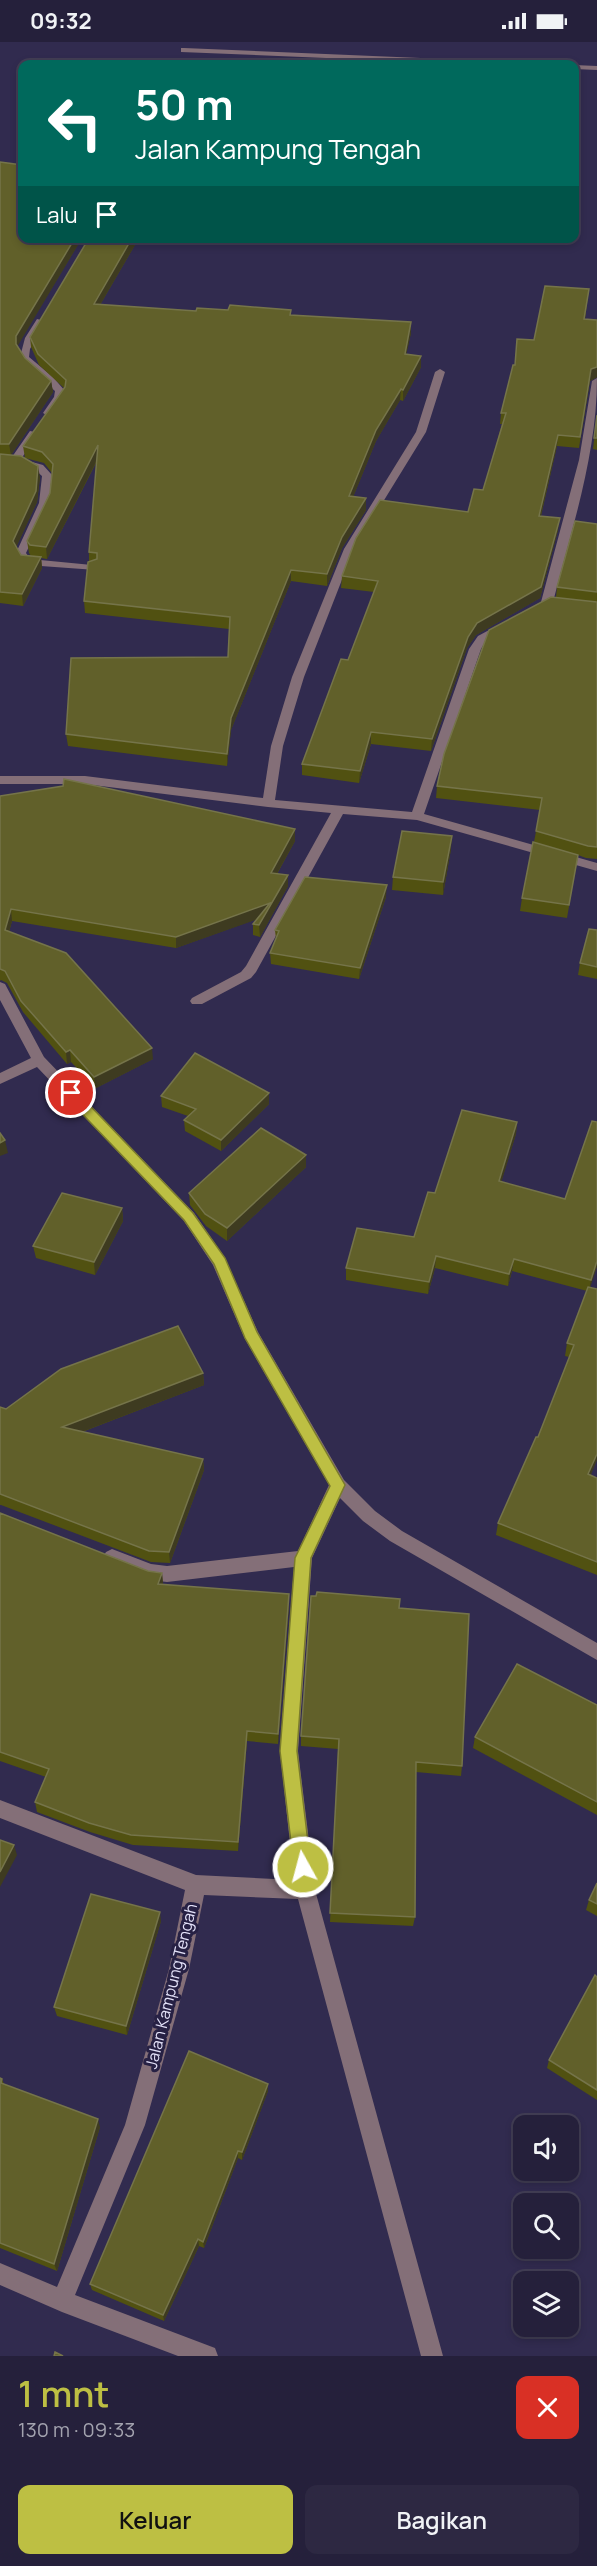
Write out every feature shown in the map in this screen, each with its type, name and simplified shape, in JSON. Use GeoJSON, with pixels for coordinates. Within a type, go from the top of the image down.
{"type":"FeatureCollection","features":[{"type":"Feature","properties":{"kind":"street"},"geometry":{"type":"LineString","coordinates":[[184,50],[233,55],[389,60]]}},
{"type":"Feature","properties":{"kind":"street"},"geometry":{"type":"LineString","coordinates":[[579,67],[597,68]]}},
{"type":"Feature","properties":{"kind":"street"},"geometry":{"type":"LineString","coordinates":[[15,460],[60,391],[53,381],[26,361],[23,355],[24,348],[48,308]]}},
{"type":"Feature","properties":{"kind":"street"},"geometry":{"type":"LineString","coordinates":[[268,803],[277,746],[289,707],[349,549],[421,432],[441,372]]}},
{"type":"Feature","properties":{"kind":"street"},"geometry":{"type":"LineString","coordinates":[[547,604],[584,460],[597,381]]}},
{"type":"Feature","properties":{"kind":"street"},"geometry":{"type":"LineString","coordinates":[[0,460],[15,460],[39,467],[47,475],[44,503],[21,553],[22,558],[27,562],[93,568]]}},
{"type":"Feature","properties":{"kind":"street"},"geometry":{"type":"LineString","coordinates":[[417,816],[475,649],[482,638],[519,617]]}},
{"type":"Feature","properties":{"kind":"street"},"geometry":{"type":"LineString","coordinates":[[0,780],[85,780],[268,803],[417,816],[597,867]]}},
{"type":"Feature","properties":{"kind":"street"},"geometry":{"type":"LineString","coordinates":[[197,1001],[246,975],[251,969],[340,808]]}},
{"type":"Feature","properties":{"kind":"street"},"geometry":{"type":"LineString","coordinates":[[0,987],[39,1060],[189,1217],[220,1262],[250,1334],[338,1485],[369,1516],[396,1536],[597,1652]]}},
{"type":"Feature","properties":{"kind":"street"},"geometry":{"type":"LineString","coordinates":[[0,1080],[39,1060]]}},
{"type":"Feature","properties":{"kind":"street"},"geometry":{"type":"LineString","coordinates":[[338,1485],[303,1558],[289,1751],[305,1890],[432,2356]]}},
{"type":"Feature","properties":{"kind":"street"},"geometry":{"type":"LineString","coordinates":[[96,1551],[150,1572],[167,1574],[303,1558]]}},
{"type":"Feature","properties":{"kind":"street"},"geometry":{"type":"LineString","coordinates":[[0,1809],[196,1885]]}},
{"type":"Feature","properties":{"kind":"street","name":"Jalan Kampung Tengah"},"geometry":{"type":"LineString","coordinates":[[62,2301],[135,2125],[179,1969],[196,1885],[305,1890]]}},
{"type":"Feature","properties":{"kind":"street"},"geometry":{"type":"LineString","coordinates":[[0,2274],[62,2301],[207,2356]]}},
{"type":"Feature","properties":{"kind":"building"},"geometry":{"type":"Polygon","coordinates":[[[0,162],[18,164],[18,243],[72,243],[16,336],[16,344],[25,358],[51,381],[9,444],[0,444],[0,162]]]}},
{"type":"Feature","properties":{"kind":"building"},"geometry":{"type":"Polygon","coordinates":[[[86,243],[129,243],[94,304],[196,311],[197,308],[228,310],[230,305],[291,310],[290,315],[411,322],[405,354],[421,356],[403,390],[401,389],[376,430],[349,496],[366,498],[342,537],[327,574],[291,570],[231,718],[227,754],[66,734],[71,658],[228,657],[230,617],[84,601],[88,562],[97,559],[97,553],[89,552],[98,445],[46,547],[30,545],[27,541],[50,493],[53,464],[42,452],[23,446],[65,387],[66,380],[38,354],[30,337],[86,243]]]}},
{"type":"Feature","properties":{"kind":"building"},"geometry":{"type":"Polygon","coordinates":[[[545,286],[589,289],[584,319],[597,320],[597,367],[591,369],[580,437],[558,435],[539,516],[560,518],[541,587],[477,623],[468,637],[432,739],[371,732],[360,771],[302,764],[341,659],[348,660],[378,581],[342,576],[356,538],[380,500],[468,512],[474,489],[483,490],[506,413],[501,413],[513,365],[515,365],[517,339],[534,340],[545,286]]]}},
{"type":"Feature","properties":{"kind":"building"},"geometry":{"type":"Polygon","coordinates":[[[597,415],[597,438],[594,438],[597,415]]]}},
{"type":"Feature","properties":{"kind":"building"},"geometry":{"type":"Polygon","coordinates":[[[0,454],[21,456],[38,466],[36,491],[13,541],[21,555],[41,557],[22,594],[0,592],[0,454]]]}},
{"type":"Feature","properties":{"kind":"building"},"geometry":{"type":"Polygon","coordinates":[[[575,521],[597,524],[597,592],[557,587],[575,521]]]}},
{"type":"Feature","properties":{"kind":"building"},"geometry":{"type":"Polygon","coordinates":[[[551,597],[597,602],[597,847],[536,831],[542,798],[437,786],[444,754],[489,630],[551,597]]]}},
{"type":"Feature","properties":{"kind":"building"},"geometry":{"type":"Polygon","coordinates":[[[64,779],[295,829],[271,873],[288,875],[259,925],[253,924],[270,903],[176,937],[11,909],[5,930],[66,953],[152,1048],[94,1077],[70,1050],[66,1052],[21,1001],[5,971],[0,969],[0,796],[63,786],[64,779]]]}},
{"type":"Feature","properties":{"kind":"building"},"geometry":{"type":"Polygon","coordinates":[[[402,831],[452,836],[443,882],[393,877],[402,831]]]}},
{"type":"Feature","properties":{"kind":"building"},"geometry":{"type":"Polygon","coordinates":[[[533,842],[578,855],[569,905],[522,898],[533,842]]]}},
{"type":"Feature","properties":{"kind":"building"},"geometry":{"type":"Polygon","coordinates":[[[305,877],[387,885],[360,968],[270,953],[279,931],[275,930],[305,877]]]}},
{"type":"Feature","properties":{"kind":"building"},"geometry":{"type":"Polygon","coordinates":[[[589,929],[597,930],[597,967],[580,963],[589,929]]]}},
{"type":"Feature","properties":{"kind":"building"},"geometry":{"type":"Polygon","coordinates":[[[195,1053],[269,1093],[221,1140],[184,1120],[196,1109],[161,1096],[195,1053]]]}},
{"type":"Feature","properties":{"kind":"building"},"geometry":{"type":"Polygon","coordinates":[[[462,1110],[517,1122],[499,1181],[565,1199],[592,1121],[597,1122],[597,1261],[591,1280],[514,1259],[509,1274],[436,1256],[429,1282],[346,1268],[357,1228],[414,1237],[428,1192],[435,1193],[462,1110]]]}},
{"type":"Feature","properties":{"kind":"building"},"geometry":{"type":"Polygon","coordinates":[[[261,1128],[306,1155],[227,1228],[205,1214],[189,1193],[261,1128]]]}},
{"type":"Feature","properties":{"kind":"building"},"geometry":{"type":"Polygon","coordinates":[[[0,1133],[5,1140],[0,1143],[0,1133]]]}},
{"type":"Feature","properties":{"kind":"building"},"geometry":{"type":"Polygon","coordinates":[[[62,1193],[122,1208],[94,1262],[33,1246],[62,1193]]]}},
{"type":"Feature","properties":{"kind":"building"},"geometry":{"type":"Polygon","coordinates":[[[588,1287],[597,1289],[597,1454],[588,1474],[597,1478],[597,1562],[498,1523],[536,1437],[538,1437],[574,1345],[567,1343],[588,1287]]]}},
{"type":"Feature","properties":{"kind":"building"},"geometry":{"type":"Polygon","coordinates":[[[178,1326],[203,1373],[62,1427],[203,1459],[169,1552],[149,1551],[0,1494],[0,1407],[6,1409],[61,1369],[178,1326]]]}},
{"type":"Feature","properties":{"kind":"building"},"geometry":{"type":"Polygon","coordinates":[[[0,1513],[148,1571],[162,1573],[158,1584],[289,1594],[278,1734],[247,1731],[238,1842],[131,1835],[89,1823],[35,1802],[49,1769],[0,1752],[0,1513]]]}},
{"type":"Feature","properties":{"kind":"building"},"geometry":{"type":"Polygon","coordinates":[[[317,1592],[400,1599],[399,1608],[469,1614],[462,1766],[416,1762],[415,1917],[330,1913],[339,1739],[301,1736],[311,1596],[316,1596],[317,1592]]]}},
{"type":"Feature","properties":{"kind":"building"},"geometry":{"type":"Polygon","coordinates":[[[517,1664],[597,1705],[597,1802],[475,1737],[517,1664]]]}},
{"type":"Feature","properties":{"kind":"building"},"geometry":{"type":"Polygon","coordinates":[[[0,1840],[14,1845],[0,1872],[0,1840]]]}},
{"type":"Feature","properties":{"kind":"building"},"geometry":{"type":"Polygon","coordinates":[[[597,1883],[597,1904],[589,1900],[597,1883]]]}},
{"type":"Feature","properties":{"kind":"building"},"geometry":{"type":"Polygon","coordinates":[[[91,1894],[160,1912],[126,2026],[54,2007],[91,1894]]]}},
{"type":"Feature","properties":{"kind":"building"},"geometry":{"type":"Polygon","coordinates":[[[595,1975],[597,1977],[597,2090],[549,2060],[595,1975]]]}},
{"type":"Feature","properties":{"kind":"building"},"geometry":{"type":"Polygon","coordinates":[[[189,2051],[268,2084],[242,2152],[238,2151],[203,2242],[198,2239],[163,2315],[90,2284],[189,2051]]]}},
{"type":"Feature","properties":{"kind":"building"},"geometry":{"type":"Polygon","coordinates":[[[0,2078],[1,2083],[98,2119],[54,2264],[0,2243],[0,2078]]]}},
{"type":"Feature","properties":{"kind":"route"},"geometry":{"type":"LineString","coordinates":[[71,1093],[189,1217],[220,1262],[250,1334],[338,1485],[303,1558],[289,1751],[303,1867]]}}]}
